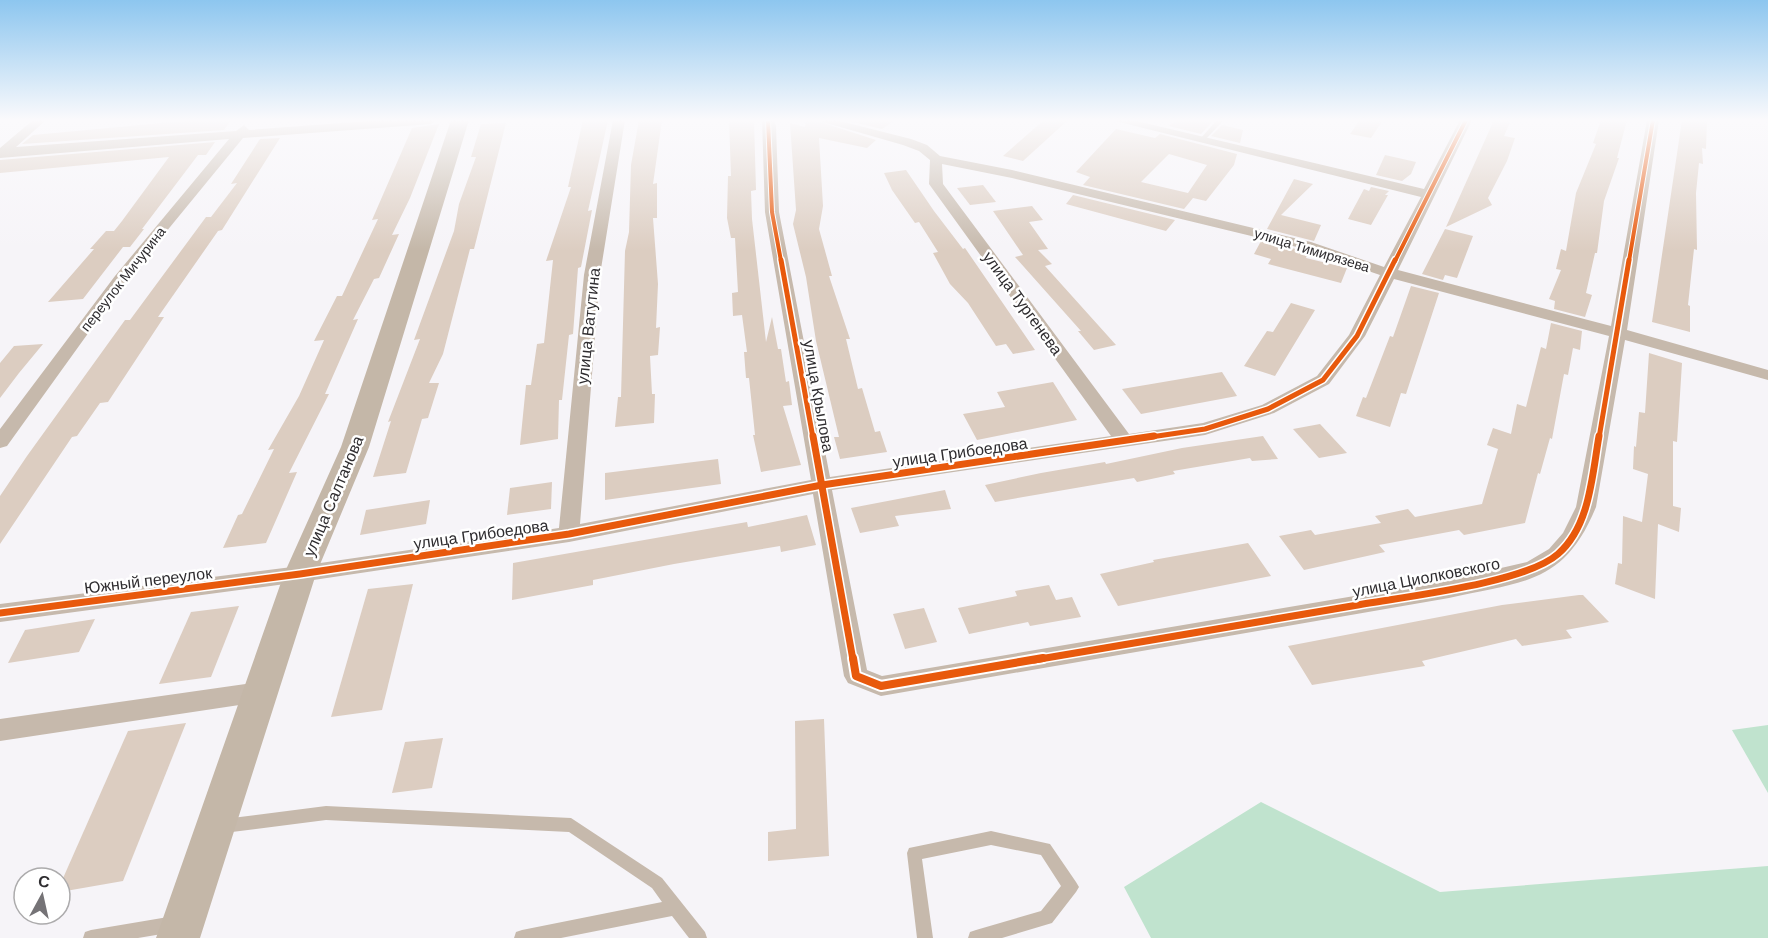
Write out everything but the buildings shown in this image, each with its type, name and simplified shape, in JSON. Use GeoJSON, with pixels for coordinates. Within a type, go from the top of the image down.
{"type":"FeatureCollection","features":[{"type":"Feature","properties":{"kind":"main road","name":"улица Салтанова"},"geometry":{"type":"LineString","coordinates":[[180,930],[217,826],[300,574],[355,447],[446,164]]}},
{"type":"Feature","properties":{"kind":"street","name":"переулок Мичурина"},"geometry":{"type":"LineString","coordinates":[[0,442],[120,279],[215,164]]}},
{"type":"Feature","properties":{"kind":"street","name":"улица Ватутина"},"geometry":{"type":"LineString","coordinates":[[569,534],[592,275],[611,164]]}},
{"type":"Feature","properties":{"kind":"street","name":"улица Крылова"},"geometry":{"type":"LineString","coordinates":[[770,164],[772,212],[856,676]]}},
{"type":"Feature","properties":{"kind":"street","name":"улица Тургенева"},"geometry":{"type":"LineString","coordinates":[[936,164],[936,184],[1125,442]]}},
{"type":"Feature","properties":{"kind":"street","name":"улица Тимирязева"},"geometry":{"type":"LineString","coordinates":[[959,164],[1034,179],[1306,246],[1359,265],[1768,375]]}},
{"type":"Feature","properties":{"kind":"street"},"geometry":{"type":"LineString","coordinates":[[1301,164],[1427,194]]}},
{"type":"Feature","properties":{"kind":"street","name":"улица Грибоедова"},"geometry":{"type":"LineString","coordinates":[[300,574],[569,534],[822,485],[1205,429],[1268,409],[1323,380],[1357,336],[1443,164]]}},
{"type":"Feature","properties":{"kind":"street","name":"улица Циолковского"},"geometry":{"type":"LineString","coordinates":[[856,676],[881,686],[1449,589],[1534,568],[1557,556],[1575,532],[1586,507],[1618,333],[1644,164]]}},
{"type":"Feature","properties":{"kind":"street","name":"Южный переулок"},"geometry":{"type":"LineString","coordinates":[[0,613],[300,574]]}},
{"type":"Feature","properties":{"kind":"street"},"geometry":{"type":"LineString","coordinates":[[0,730],[260,692]]}},
{"type":"Feature","properties":{"kind":"lane"},"geometry":{"type":"LineString","coordinates":[[217,826],[326,813],[571,825],[657,883],[699,938]]}},
{"type":"Feature","properties":{"kind":"lane"},"geometry":{"type":"LineString","coordinates":[[925,938],[914,853],[991,838],[1045,849],[1071,887],[1046,916],[976,938]]}},
{"type":"Feature","properties":{"kind":"lane"},"geometry":{"type":"LineString","coordinates":[[522,938],[676,907]]}},
{"type":"Feature","properties":{"kind":"lane"},"geometry":{"type":"LineString","coordinates":[[91,938],[180,930]]}},
{"type":"Feature","properties":{"kind":"green space"},"geometry":{"type":"Polygon","coordinates":[[[1768,725],[1768,793],[1732,730],[1768,725]]]}},
{"type":"Feature","properties":{"kind":"green space"},"geometry":{"type":"Polygon","coordinates":[[[1261,802],[1440,892],[1768,866],[1768,938],[1151,938],[1124,887],[1261,802]]]}},
{"type":"Feature","properties":{"kind":"cycle path"},"geometry":{"type":"LineString","coordinates":[[771,164],[772,212],[856,676],[881,686],[1449,589],[1521,573],[1547,562],[1557,555],[1570,539],[1586,507],[1618,333],[1644,164]]}},
{"type":"Feature","properties":{"kind":"cycle path"},"geometry":{"type":"LineString","coordinates":[[0,613],[300,574],[569,534],[822,485],[1205,429],[1268,409],[1323,380],[1357,336],[1444,164]]}}]}
